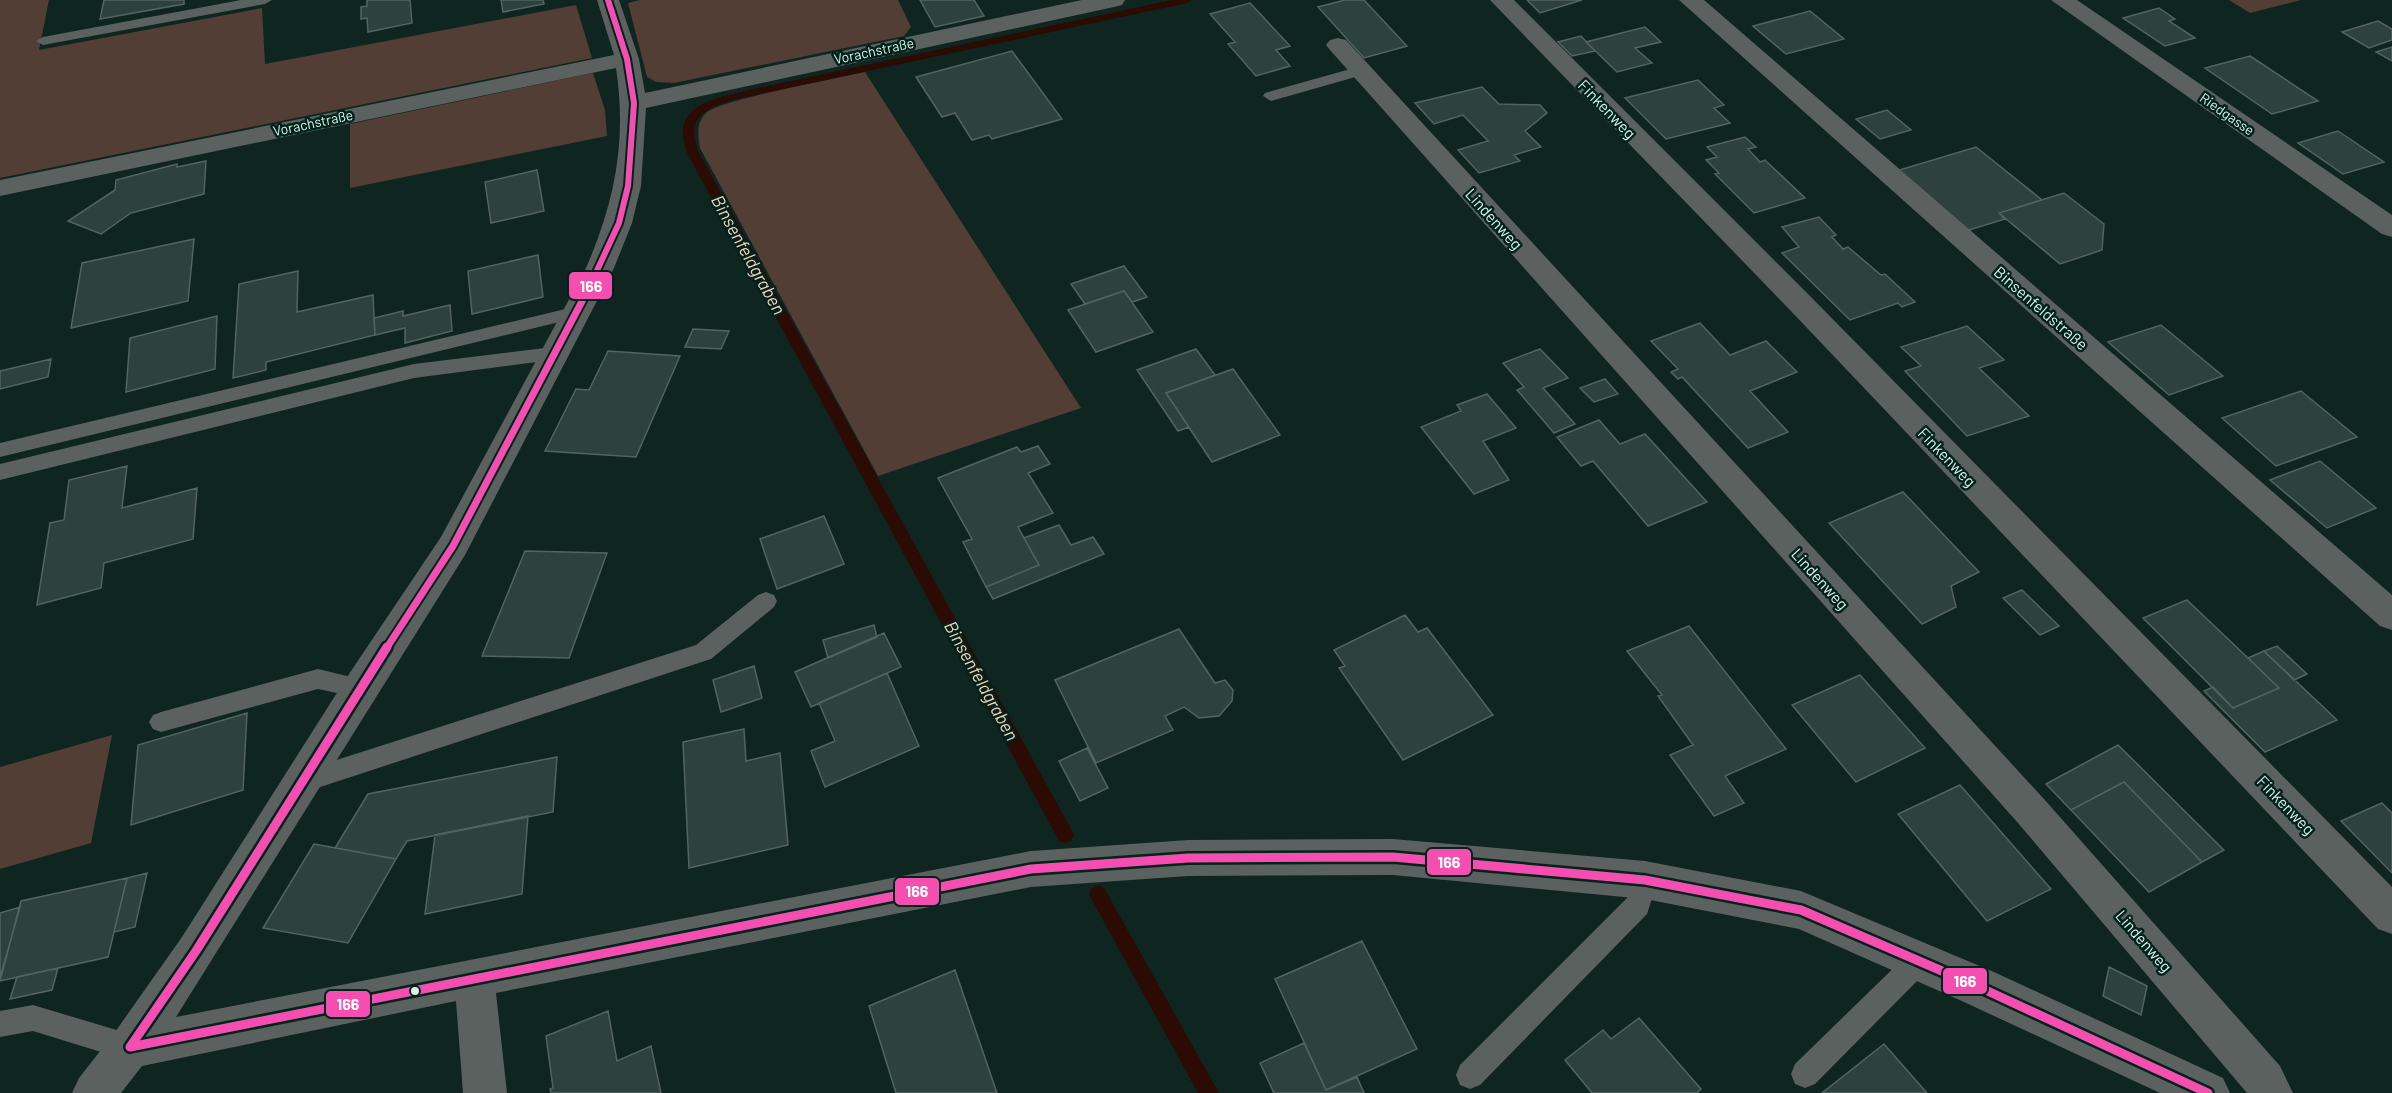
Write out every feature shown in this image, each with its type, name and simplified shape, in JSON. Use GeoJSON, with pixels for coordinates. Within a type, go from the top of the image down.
{"type":"FeatureCollection","features":[{"type":"Feature","properties":{"kind":"street"},"geometry":{"type":"LineString","coordinates":[[94,1093],[130,1047],[196,951],[360,688],[453,546],[600,268],[619,223],[628,186],[634,103],[627,59],[608,0]]}},
{"type":"Feature","properties":{"kind":"street","name":"Vorachstraße"},"geometry":{"type":"LineString","coordinates":[[634,103],[1114,0]]}},
{"type":"Feature","properties":{"kind":"street","name":"Finkenweg"},"geometry":{"type":"LineString","coordinates":[[1501,0],[1799,302],[2392,915]]}},
{"type":"Feature","properties":{"kind":"street","name":"Binsenfeldstraße"},"geometry":{"type":"LineString","coordinates":[[1690,0],[2392,616]]}},
{"type":"Feature","properties":{"kind":"street","name":"Riedgasse"},"geometry":{"type":"LineString","coordinates":[[2062,0],[2392,228]]}},
{"type":"Feature","properties":{"kind":"street","name":"Lindenweg"},"geometry":{"type":"LineString","coordinates":[[1338,45],[2031,812],[2265,1081],[2271,1093]]}},
{"type":"Feature","properties":{"kind":"street","name":"Vorachstraße"},"geometry":{"type":"LineString","coordinates":[[0,188],[627,59]]}},
{"type":"Feature","properties":{"kind":"street"},"geometry":{"type":"LineString","coordinates":[[130,1047],[474,977],[1031,869],[1188,858],[1393,857],[1645,880],[1801,910],[1919,961],[2208,1093]]}},
{"type":"Feature","properties":{"kind":"street"},"geometry":{"type":"LineString","coordinates":[[474,977],[485,1093]]}},
{"type":"Feature","properties":{"kind":"lane"},"geometry":{"type":"LineString","coordinates":[[43,41],[265,0]]}},
{"type":"Feature","properties":{"kind":"lane"},"geometry":{"type":"LineString","coordinates":[[1271,96],[1361,71]]}},
{"type":"Feature","properties":{"kind":"lane"},"geometry":{"type":"LineString","coordinates":[[0,450],[574,314]]}},
{"type":"Feature","properties":{"kind":"lane"},"geometry":{"type":"LineString","coordinates":[[0,472],[414,371],[553,354]]}},
{"type":"Feature","properties":{"kind":"lane"},"geometry":{"type":"LineString","coordinates":[[302,782],[703,652],[766,601]]}},
{"type":"Feature","properties":{"kind":"lane"},"geometry":{"type":"LineString","coordinates":[[161,722],[318,679],[360,688]]}},
{"type":"Feature","properties":{"kind":"lane"},"geometry":{"type":"LineString","coordinates":[[1470,1075],[1638,904],[1645,880]]}},
{"type":"Feature","properties":{"kind":"lane"},"geometry":{"type":"LineString","coordinates":[[1805,1074],[1919,961]]}},
{"type":"Feature","properties":{"kind":"lane"},"geometry":{"type":"LineString","coordinates":[[0,1024],[33,1018],[130,1047]]}},
{"type":"Feature","properties":{"kind":"shaded area"},"geometry":{"type":"Polygon","coordinates":[[[0,0],[49,0],[39,50],[262,8],[265,64],[576,5],[592,58],[0,178],[0,0]]]}},
{"type":"Feature","properties":{"kind":"shaded area"},"geometry":{"type":"Polygon","coordinates":[[[640,0],[898,0],[911,27],[904,36],[674,83],[656,82],[647,77],[628,3],[640,0]]]}},
{"type":"Feature","properties":{"kind":"shaded area"},"geometry":{"type":"Polygon","coordinates":[[[2229,0],[2301,0],[2250,13],[2229,0]]]}},
{"type":"Feature","properties":{"kind":"shaded area"},"geometry":{"type":"Polygon","coordinates":[[[865,72],[1081,408],[878,476],[700,148],[698,134],[703,117],[716,108],[756,96],[865,72]]]}},
{"type":"Feature","properties":{"kind":"shaded area"},"geometry":{"type":"Polygon","coordinates":[[[593,73],[605,110],[607,136],[350,188],[350,124],[593,73]]]}},
{"type":"Feature","properties":{"kind":"shaded area"},"geometry":{"type":"Polygon","coordinates":[[[112,735],[91,843],[0,869],[0,767],[112,735]]]}},
{"type":"Feature","properties":{"kind":"building"},"geometry":{"type":"Polygon","coordinates":[[[104,0],[184,0],[184,4],[100,19],[104,0]]]}},
{"type":"Feature","properties":{"kind":"building"},"geometry":{"type":"Polygon","coordinates":[[[367,0],[410,0],[412,23],[368,32],[367,18],[361,19],[361,7],[367,6],[367,0]]]}},
{"type":"Feature","properties":{"kind":"building"},"geometry":{"type":"Polygon","coordinates":[[[501,0],[543,0],[544,4],[503,12],[501,0]]]}},
{"type":"Feature","properties":{"kind":"building"},"geometry":{"type":"Polygon","coordinates":[[[920,0],[974,0],[984,16],[935,27],[920,0]]]}},
{"type":"Feature","properties":{"kind":"building"},"geometry":{"type":"Polygon","coordinates":[[[1345,0],[1364,0],[1407,46],[1364,58],[1318,7],[1345,0]]]}},
{"type":"Feature","properties":{"kind":"building"},"geometry":{"type":"Polygon","coordinates":[[[1527,0],[1582,0],[1540,13],[1527,0]]]}},
{"type":"Feature","properties":{"kind":"building"},"geometry":{"type":"Polygon","coordinates":[[[1250,3],[1290,46],[1276,50],[1290,66],[1256,76],[1228,44],[1235,42],[1210,14],[1250,3]]]}},
{"type":"Feature","properties":{"kind":"building"},"geometry":{"type":"Polygon","coordinates":[[[2159,8],[2175,19],[2169,21],[2195,38],[2165,46],[2123,18],[2159,8]]]}},
{"type":"Feature","properties":{"kind":"building"},"geometry":{"type":"Polygon","coordinates":[[[1810,11],[1844,39],[1786,54],[1753,26],[1810,11]]]}},
{"type":"Feature","properties":{"kind":"building"},"geometry":{"type":"Polygon","coordinates":[[[2378,21],[2392,29],[2392,40],[2369,48],[2342,32],[2378,21]]]}},
{"type":"Feature","properties":{"kind":"building"},"geometry":{"type":"Polygon","coordinates":[[[1645,27],[1661,42],[1635,48],[1652,63],[1617,72],[1586,42],[1645,27]]]}},
{"type":"Feature","properties":{"kind":"building"},"geometry":{"type":"Polygon","coordinates":[[[1581,36],[1595,51],[1572,56],[1558,42],[1581,36]]]}},
{"type":"Feature","properties":{"kind":"building"},"geometry":{"type":"Polygon","coordinates":[[[2392,47],[2392,61],[2376,52],[2392,47]]]}},
{"type":"Feature","properties":{"kind":"building"},"geometry":{"type":"Polygon","coordinates":[[[1012,51],[1062,119],[992,139],[989,135],[972,140],[955,113],[942,117],[916,77],[1012,51]]]}},
{"type":"Feature","properties":{"kind":"building"},"geometry":{"type":"Polygon","coordinates":[[[2250,56],[2318,101],[2272,114],[2205,68],[2250,56]]]}},
{"type":"Feature","properties":{"kind":"building"},"geometry":{"type":"Polygon","coordinates":[[[1698,80],[1724,105],[1714,108],[1730,123],[1666,139],[1625,98],[1698,80]]]}},
{"type":"Feature","properties":{"kind":"building"},"geometry":{"type":"Polygon","coordinates":[[[1482,87],[1499,104],[1540,105],[1547,113],[1525,131],[1541,147],[1514,155],[1520,161],[1479,173],[1458,150],[1488,141],[1463,115],[1434,124],[1415,103],[1482,87]]]}},
{"type":"Feature","properties":{"kind":"building"},"geometry":{"type":"Polygon","coordinates":[[[1887,110],[1911,130],[1880,139],[1856,119],[1887,110]]]}},
{"type":"Feature","properties":{"kind":"building"},"geometry":{"type":"Polygon","coordinates":[[[2338,131],[2384,162],[2343,174],[2298,143],[2338,131]]]}},
{"type":"Feature","properties":{"kind":"building"},"geometry":{"type":"Polygon","coordinates":[[[1745,137],[1756,147],[1748,149],[1760,162],[1765,160],[1805,198],[1754,213],[1715,174],[1719,173],[1706,160],[1717,157],[1707,147],[1745,137]]]}},
{"type":"Feature","properties":{"kind":"building"},"geometry":{"type":"Polygon","coordinates":[[[1976,147],[2042,200],[1999,213],[2005,219],[1966,231],[1896,171],[1976,147]]]}},
{"type":"Feature","properties":{"kind":"building"},"geometry":{"type":"Polygon","coordinates":[[[206,161],[204,194],[131,213],[101,234],[68,221],[115,190],[116,180],[177,164],[177,167],[206,161]]]}},
{"type":"Feature","properties":{"kind":"building"},"geometry":{"type":"Polygon","coordinates":[[[537,170],[544,211],[491,223],[485,182],[537,170]]]}},
{"type":"Feature","properties":{"kind":"building"},"geometry":{"type":"Polygon","coordinates":[[[2064,193],[2104,224],[2102,250],[2060,264],[1999,213],[2064,193]]]}},
{"type":"Feature","properties":{"kind":"building"},"geometry":{"type":"Polygon","coordinates":[[[1819,217],[1836,235],[1832,237],[1843,249],[1848,247],[1881,275],[1885,274],[1915,302],[1902,307],[1898,303],[1850,320],[1782,253],[1799,247],[1782,227],[1819,217]]]}},
{"type":"Feature","properties":{"kind":"building"},"geometry":{"type":"Polygon","coordinates":[[[194,239],[188,301],[71,328],[82,263],[194,239]]]}},
{"type":"Feature","properties":{"kind":"building"},"geometry":{"type":"Polygon","coordinates":[[[538,255],[543,297],[472,314],[468,271],[538,255]]]}},
{"type":"Feature","properties":{"kind":"building"},"geometry":{"type":"Polygon","coordinates":[[[1124,266],[1147,297],[1132,302],[1124,291],[1085,304],[1071,284],[1124,266]]]}},
{"type":"Feature","properties":{"kind":"building"},"geometry":{"type":"Polygon","coordinates":[[[298,271],[297,312],[373,295],[375,335],[266,362],[266,370],[233,378],[239,284],[298,271]]]}},
{"type":"Feature","properties":{"kind":"building"},"geometry":{"type":"Polygon","coordinates":[[[1124,291],[1153,332],[1096,352],[1068,310],[1124,291]]]}},
{"type":"Feature","properties":{"kind":"building"},"geometry":{"type":"Polygon","coordinates":[[[450,305],[452,331],[405,343],[405,328],[375,335],[374,318],[403,311],[403,316],[450,305]]]}},
{"type":"Feature","properties":{"kind":"building"},"geometry":{"type":"Polygon","coordinates":[[[217,316],[215,369],[126,392],[130,338],[217,316]]]}},
{"type":"Feature","properties":{"kind":"building"},"geometry":{"type":"Polygon","coordinates":[[[1700,323],[1730,355],[1766,341],[1797,372],[1750,391],[1788,432],[1748,448],[1682,377],[1678,379],[1671,372],[1678,369],[1651,341],[1700,323]]]}},
{"type":"Feature","properties":{"kind":"building"},"geometry":{"type":"Polygon","coordinates":[[[2161,325],[2223,376],[2169,395],[2108,342],[2161,325]]]}},
{"type":"Feature","properties":{"kind":"building"},"geometry":{"type":"Polygon","coordinates":[[[1967,326],[2004,360],[1979,368],[2029,416],[1967,436],[1905,371],[1921,366],[1901,347],[1967,326]]]}},
{"type":"Feature","properties":{"kind":"building"},"geometry":{"type":"Polygon","coordinates":[[[693,329],[729,331],[721,349],[685,347],[693,329]]]}},
{"type":"Feature","properties":{"kind":"building"},"geometry":{"type":"Polygon","coordinates":[[[1196,349],[1215,375],[1166,393],[1189,427],[1178,431],[1137,370],[1196,349]]]}},
{"type":"Feature","properties":{"kind":"building"},"geometry":{"type":"Polygon","coordinates":[[[1540,349],[1568,378],[1543,388],[1575,424],[1554,433],[1517,390],[1524,387],[1503,363],[1540,349]]]}},
{"type":"Feature","properties":{"kind":"building"},"geometry":{"type":"Polygon","coordinates":[[[608,351],[680,356],[636,457],[545,451],[576,389],[589,390],[608,351]]]}},
{"type":"Feature","properties":{"kind":"building"},"geometry":{"type":"Polygon","coordinates":[[[51,359],[48,377],[0,389],[0,371],[51,359]]]}},
{"type":"Feature","properties":{"kind":"building"},"geometry":{"type":"Polygon","coordinates":[[[1233,369],[1280,435],[1212,462],[1166,393],[1233,369]]]}},
{"type":"Feature","properties":{"kind":"building"},"geometry":{"type":"Polygon","coordinates":[[[1605,379],[1618,394],[1594,402],[1580,388],[1605,379]]]}},
{"type":"Feature","properties":{"kind":"building"},"geometry":{"type":"Polygon","coordinates":[[[2301,391],[2357,437],[2276,466],[2222,418],[2301,391]]]}},
{"type":"Feature","properties":{"kind":"building"},"geometry":{"type":"Polygon","coordinates":[[[1487,394],[1516,428],[1483,441],[1509,480],[1474,494],[1421,427],[1461,411],[1457,405],[1487,394]]]}},
{"type":"Feature","properties":{"kind":"building"},"geometry":{"type":"Polygon","coordinates":[[[1599,420],[1620,444],[1645,434],[1707,502],[1648,526],[1593,461],[1581,466],[1557,437],[1599,420]]]}},
{"type":"Feature","properties":{"kind":"building"},"geometry":{"type":"Polygon","coordinates":[[[1038,446],[1050,464],[1028,473],[1053,513],[1018,527],[1039,565],[986,587],[963,542],[972,539],[938,478],[1017,447],[1021,452],[1038,446]]]}},
{"type":"Feature","properties":{"kind":"building"},"geometry":{"type":"Polygon","coordinates":[[[2320,461],[2376,508],[2327,528],[2270,480],[2320,461]]]}},
{"type":"Feature","properties":{"kind":"building"},"geometry":{"type":"Polygon","coordinates":[[[127,466],[122,508],[197,488],[193,539],[104,563],[101,588],[37,605],[50,523],[64,520],[69,480],[127,466]]]}},
{"type":"Feature","properties":{"kind":"building"},"geometry":{"type":"Polygon","coordinates":[[[1903,492],[1979,572],[1951,586],[1956,607],[1922,624],[1829,523],[1903,492]]]}},
{"type":"Feature","properties":{"kind":"building"},"geometry":{"type":"Polygon","coordinates":[[[824,516],[844,564],[777,589],[760,539],[824,516]]]}},
{"type":"Feature","properties":{"kind":"building"},"geometry":{"type":"Polygon","coordinates":[[[1059,525],[1071,545],[1093,537],[1104,554],[993,599],[986,587],[1039,565],[1024,538],[1059,525]]]}},
{"type":"Feature","properties":{"kind":"building"},"geometry":{"type":"Polygon","coordinates":[[[525,551],[607,553],[569,658],[482,656],[525,551]]]}},
{"type":"Feature","properties":{"kind":"building"},"geometry":{"type":"Polygon","coordinates":[[[2022,590],[2059,626],[2040,635],[2003,598],[2022,590]]]}},
{"type":"Feature","properties":{"kind":"building"},"geometry":{"type":"Polygon","coordinates":[[[2187,600],[2279,688],[2233,708],[2143,618],[2187,600]]]}},
{"type":"Feature","properties":{"kind":"building"},"geometry":{"type":"Polygon","coordinates":[[[1405,615],[1418,632],[1427,628],[1493,715],[1403,760],[1339,668],[1345,666],[1334,650],[1405,615]]]}},
{"type":"Feature","properties":{"kind":"building"},"geometry":{"type":"Polygon","coordinates":[[[874,625],[877,637],[828,658],[823,640],[874,625]]]}},
{"type":"Feature","properties":{"kind":"building"},"geometry":{"type":"Polygon","coordinates":[[[1689,626],[1786,749],[1725,776],[1744,803],[1714,816],[1670,755],[1693,745],[1658,696],[1662,695],[1627,651],[1689,626]]]}},
{"type":"Feature","properties":{"kind":"building"},"geometry":{"type":"Polygon","coordinates":[[[1179,629],[1215,683],[1225,680],[1233,690],[1232,701],[1219,716],[1199,718],[1184,707],[1165,716],[1173,730],[1096,763],[1055,680],[1179,629]]]}},
{"type":"Feature","properties":{"kind":"building"},"geometry":{"type":"Polygon","coordinates":[[[884,633],[901,667],[811,707],[795,672],[884,633]]]}},
{"type":"Feature","properties":{"kind":"building"},"geometry":{"type":"Polygon","coordinates":[[[2277,646],[2307,674],[2294,680],[2264,651],[2277,646]]]}},
{"type":"Feature","properties":{"kind":"building"},"geometry":{"type":"Polygon","coordinates":[[[2264,651],[2337,720],[2265,752],[2204,691],[2213,687],[2233,708],[2279,688],[2248,658],[2264,651]]]}},
{"type":"Feature","properties":{"kind":"building"},"geometry":{"type":"Polygon","coordinates":[[[754,666],[762,698],[721,712],[713,680],[754,666]]]}},
{"type":"Feature","properties":{"kind":"building"},"geometry":{"type":"Polygon","coordinates":[[[887,673],[919,746],[825,787],[811,751],[835,741],[819,703],[887,673]]]}},
{"type":"Feature","properties":{"kind":"building"},"geometry":{"type":"Polygon","coordinates":[[[1860,675],[1925,748],[1856,782],[1792,705],[1860,675]]]}},
{"type":"Feature","properties":{"kind":"building"},"geometry":{"type":"Polygon","coordinates":[[[247,713],[243,790],[131,825],[138,745],[247,713]]]}},
{"type":"Feature","properties":{"kind":"building"},"geometry":{"type":"Polygon","coordinates":[[[744,729],[746,761],[780,753],[788,845],[689,868],[683,742],[744,729]]]}},
{"type":"Feature","properties":{"kind":"building"},"geometry":{"type":"Polygon","coordinates":[[[2118,745],[2224,850],[2202,862],[2124,782],[2071,810],[2046,784],[2118,745]]]}},
{"type":"Feature","properties":{"kind":"building"},"geometry":{"type":"Polygon","coordinates":[[[1087,748],[1108,788],[1080,801],[1059,761],[1087,748]]]}},
{"type":"Feature","properties":{"kind":"building"},"geometry":{"type":"Polygon","coordinates":[[[557,757],[553,812],[407,841],[396,859],[335,848],[368,794],[557,757]]]}},
{"type":"Feature","properties":{"kind":"building"},"geometry":{"type":"Polygon","coordinates":[[[2124,782],[2202,862],[2149,892],[2071,810],[2124,782]]]}},
{"type":"Feature","properties":{"kind":"building"},"geometry":{"type":"Polygon","coordinates":[[[1960,785],[2051,889],[1987,921],[1898,814],[1960,785]]]}},
{"type":"Feature","properties":{"kind":"building"},"geometry":{"type":"Polygon","coordinates":[[[2382,803],[2392,813],[2392,873],[2341,821],[2382,803]]]}},
{"type":"Feature","properties":{"kind":"building"},"geometry":{"type":"Polygon","coordinates":[[[528,816],[522,894],[425,914],[435,835],[528,816]]]}},
{"type":"Feature","properties":{"kind":"building"},"geometry":{"type":"Polygon","coordinates":[[[314,844],[396,859],[348,943],[263,928],[314,844]]]}},
{"type":"Feature","properties":{"kind":"building"},"geometry":{"type":"Polygon","coordinates":[[[147,873],[135,927],[114,932],[127,878],[147,873]]]}},
{"type":"Feature","properties":{"kind":"building"},"geometry":{"type":"Polygon","coordinates":[[[127,878],[108,957],[0,981],[21,901],[127,878]]]}},
{"type":"Feature","properties":{"kind":"building"},"geometry":{"type":"Polygon","coordinates":[[[20,907],[0,978],[0,913],[20,907]]]}},
{"type":"Feature","properties":{"kind":"building"},"geometry":{"type":"Polygon","coordinates":[[[1362,941],[1417,1049],[1326,1090],[1275,979],[1362,941]]]}},
{"type":"Feature","properties":{"kind":"building"},"geometry":{"type":"Polygon","coordinates":[[[2109,967],[2147,986],[2141,1015],[2103,996],[2109,967]]]}},
{"type":"Feature","properties":{"kind":"building"},"geometry":{"type":"Polygon","coordinates":[[[58,968],[52,990],[10,999],[17,977],[58,968]]]}},
{"type":"Feature","properties":{"kind":"building"},"geometry":{"type":"Polygon","coordinates":[[[955,970],[997,1093],[896,1093],[869,1006],[955,970]]]}},
{"type":"Feature","properties":{"kind":"building"},"geometry":{"type":"Polygon","coordinates":[[[608,1011],[617,1061],[651,1046],[661,1093],[551,1093],[550,1089],[553,1088],[546,1036],[608,1011]]]}},
{"type":"Feature","properties":{"kind":"building"},"geometry":{"type":"Polygon","coordinates":[[[1639,1018],[1701,1089],[1697,1093],[1592,1093],[1565,1060],[1603,1030],[1611,1039],[1639,1018]]]}},
{"type":"Feature","properties":{"kind":"building"},"geometry":{"type":"Polygon","coordinates":[[[1304,1043],[1326,1090],[1357,1077],[1364,1093],[1274,1093],[1260,1063],[1304,1043]]]}},
{"type":"Feature","properties":{"kind":"building"},"geometry":{"type":"Polygon","coordinates":[[[1884,1044],[1927,1093],[1822,1093],[1884,1044]]]}},
{"type":"Feature","properties":{"kind":"waterway","name":"Binsenfeldgraben"},"geometry":{"type":"LineString","coordinates":[[1065,835],[692,151],[689,127],[692,119],[706,107],[753,92],[1187,0]]}},
{"type":"Feature","properties":{"kind":"waterway","name":"Binsenfeldgraben"},"geometry":{"type":"LineString","coordinates":[[1098,894],[1209,1093]]}},
{"type":"Feature","properties":{"kind":"transit line","name":"166"},"geometry":{"type":"LineString","coordinates":[[130,1047],[196,951],[360,688],[453,546],[600,268],[619,223],[628,186],[634,103],[627,59],[608,0]]}},
{"type":"Feature","properties":{"kind":"transit line","name":"166"},"geometry":{"type":"LineString","coordinates":[[130,1047],[1031,869],[1188,858],[1393,857],[1645,880],[1801,910],[1979,987],[2208,1093]]}}]}
